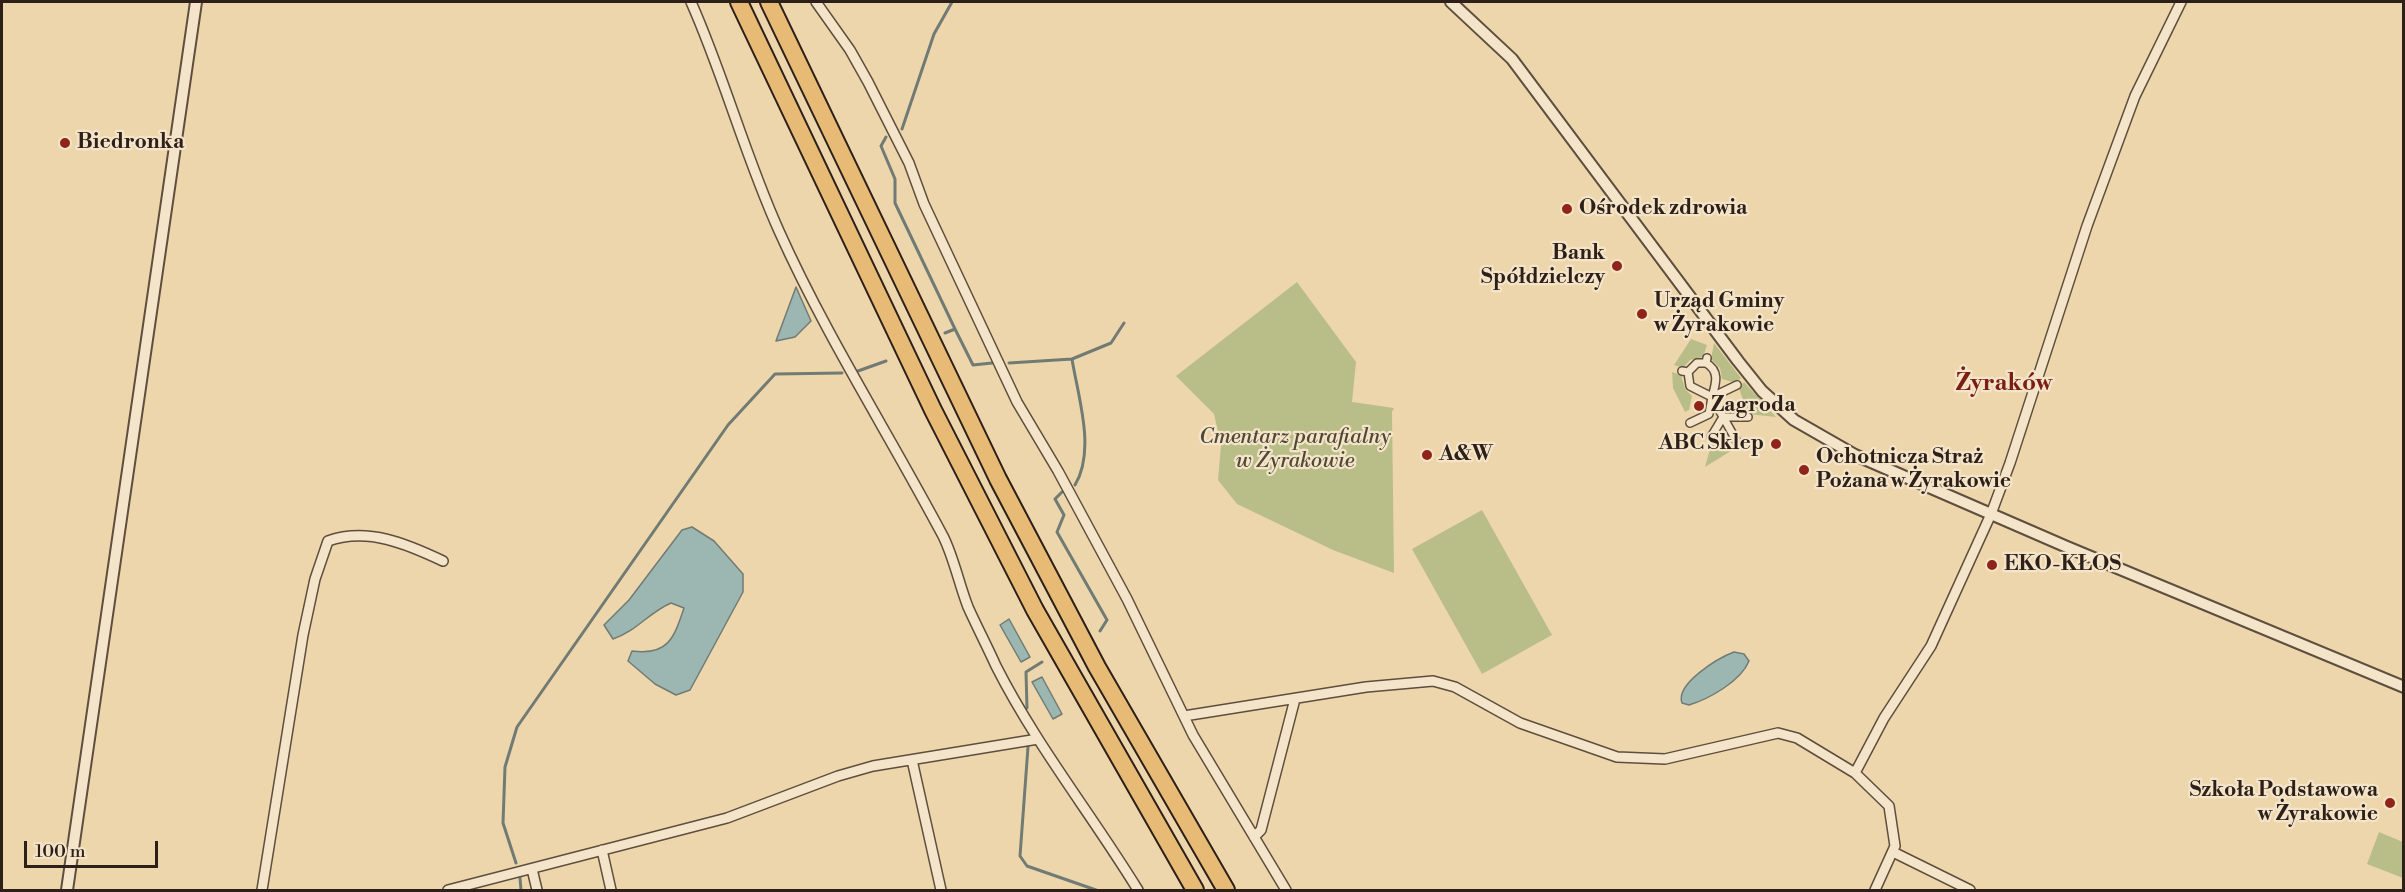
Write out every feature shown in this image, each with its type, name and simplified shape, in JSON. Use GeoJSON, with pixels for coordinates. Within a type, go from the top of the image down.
{"type":"FeatureCollection","features":[{"type":"Feature","properties":{"kind":"highway"},"geometry":{"type":"LineString","coordinates":[[737,2],[749,22],[933,410],[1035,610],[1195,891]]}},
{"type":"Feature","properties":{"kind":"highway"},"geometry":{"type":"LineString","coordinates":[[769,2],[988,459],[1060,599],[1226,891]]}},
{"type":"Feature","properties":{"kind":"street"},"geometry":{"type":"LineString","coordinates":[[67,891],[196,2]]}},
{"type":"Feature","properties":{"kind":"street"},"geometry":{"type":"LineString","coordinates":[[691,2],[715,57],[726,95],[779,231],[835,343],[944,539],[968,606],[997,667],[1038,739],[1097,823],[1138,891]]}},
{"type":"Feature","properties":{"kind":"street"},"geometry":{"type":"LineString","coordinates":[[816,2],[850,50],[868,82],[909,164],[924,204],[1017,402],[1058,471],[1127,599],[1184,716],[1286,891]]}},
{"type":"Feature","properties":{"kind":"street"},"geometry":{"type":"LineString","coordinates":[[1451,2],[1512,59],[1738,361],[1762,391],[1786,413],[1855,455],[2403,687]]}},
{"type":"Feature","properties":{"kind":"street"},"geometry":{"type":"LineString","coordinates":[[1855,773],[1888,711],[1931,646],[1991,514],[2087,226],[2131,107],[2181,2]]}},
{"type":"Feature","properties":{"kind":"street"},"geometry":{"type":"LineString","coordinates":[[1690,423],[1709,414],[1712,397],[1716,375],[1706,360],[1696,363],[1685,371],[1690,386],[1712,397],[1736,440]]}},
{"type":"Feature","properties":{"kind":"street"},"geometry":{"type":"LineString","coordinates":[[1712,397],[1737,385]]}},
{"type":"Feature","properties":{"kind":"street"},"geometry":{"type":"LineString","coordinates":[[1723,417],[1748,417]]}},
{"type":"Feature","properties":{"kind":"street"},"geometry":{"type":"LineString","coordinates":[[1711,437],[1723,417]]}},
{"type":"Feature","properties":{"kind":"street"},"geometry":{"type":"LineString","coordinates":[[262,891],[303,635],[315,579],[328,541],[347,534],[374,536],[417,549],[443,561]]}},
{"type":"Feature","properties":{"kind":"street"},"geometry":{"type":"LineString","coordinates":[[1184,716],[1366,687],[1433,681],[1455,687],[1520,723],[1617,758],[1665,759],[1759,735],[1778,733],[1797,738],[1855,773],[1889,806],[1895,846],[1875,891]]}},
{"type":"Feature","properties":{"kind":"street"},"geometry":{"type":"LineString","coordinates":[[1254,837],[1261,830],[1294,699]]}},
{"type":"Feature","properties":{"kind":"street"},"geometry":{"type":"LineString","coordinates":[[448,891],[727,818],[838,776],[873,766],[1038,739]]}},
{"type":"Feature","properties":{"kind":"street"},"geometry":{"type":"LineString","coordinates":[[912,760],[941,891]]}},
{"type":"Feature","properties":{"kind":"street"},"geometry":{"type":"LineString","coordinates":[[602,850],[611,891]]}},
{"type":"Feature","properties":{"kind":"street"},"geometry":{"type":"LineString","coordinates":[[1893,852],[1970,891]]}},
{"type":"Feature","properties":{"kind":"street"},"geometry":{"type":"LineString","coordinates":[[532,869],[537,891]]}},
{"type":"Feature","properties":{"kind":"green space","name":"Cmentarz parafialny w Żyrakowie"},"geometry":{"type":"Polygon","coordinates":[[[1297,282],[1356,362],[1352,402],[1394,408],[1392,412],[1394,573],[1333,550],[1237,504],[1218,480],[1221,445],[1214,414],[1176,376],[1297,282]]]}},
{"type":"Feature","properties":{"kind":"green space"},"geometry":{"type":"Polygon","coordinates":[[[1691,339],[1707,345],[1703,357],[1690,360],[1683,368],[1674,365],[1691,339]]]}},
{"type":"Feature","properties":{"kind":"green space"},"geometry":{"type":"Polygon","coordinates":[[[1714,343],[1741,378],[1736,383],[1722,379],[1720,368],[1711,359],[1714,343]]]}},
{"type":"Feature","properties":{"kind":"green space"},"geometry":{"type":"Polygon","coordinates":[[[1672,372],[1681,375],[1685,389],[1692,396],[1689,410],[1685,412],[1673,388],[1672,372]]]}},
{"type":"Feature","properties":{"kind":"green space"},"geometry":{"type":"Polygon","coordinates":[[[1744,382],[1776,417],[1748,414],[1739,388],[1744,382]]]}},
{"type":"Feature","properties":{"kind":"green space"},"geometry":{"type":"Polygon","coordinates":[[[1713,438],[1725,439],[1731,451],[1705,467],[1713,438]]]}},
{"type":"Feature","properties":{"kind":"green space"},"geometry":{"type":"Polygon","coordinates":[[[1482,510],[1552,635],[1482,674],[1412,549],[1482,510]]]}},
{"type":"Feature","properties":{"kind":"green space"},"geometry":{"type":"Polygon","coordinates":[[[2379,832],[2403,842],[2403,878],[2367,864],[2379,832]]]}},
{"type":"Feature","properties":{"kind":"water"},"geometry":{"type":"Polygon","coordinates":[[[796,287],[811,321],[795,337],[776,341],[796,287]]]}},
{"type":"Feature","properties":{"kind":"water"},"geometry":{"type":"Polygon","coordinates":[[[692,527],[714,541],[743,574],[743,592],[690,690],[676,695],[655,684],[628,661],[632,651],[654,651],[668,643],[677,628],[684,608],[671,603],[613,639],[604,625],[629,600],[682,530],[692,527]]]}},
{"type":"Feature","properties":{"kind":"water"},"geometry":{"type":"Polygon","coordinates":[[[1009,619],[1030,657],[1021,662],[1000,625],[1009,619]]]}},
{"type":"Feature","properties":{"kind":"water"},"geometry":{"type":"Polygon","coordinates":[[[1734,652],[1744,654],[1749,661],[1732,682],[1706,698],[1689,705],[1682,703],[1685,688],[1691,680],[1718,660],[1734,652]]]}},
{"type":"Feature","properties":{"kind":"water"},"geometry":{"type":"Polygon","coordinates":[[[1042,677],[1062,714],[1053,719],[1032,682],[1042,677]]]}},
{"type":"Feature","properties":{"kind":"waterway"},"geometry":{"type":"LineString","coordinates":[[902,129],[934,34],[952,2]]}},
{"type":"Feature","properties":{"kind":"waterway"},"geometry":{"type":"LineString","coordinates":[[886,137],[881,146],[895,179],[895,203],[955,329]]}},
{"type":"Feature","properties":{"kind":"waterway"},"geometry":{"type":"LineString","coordinates":[[1009,363],[1072,359],[1111,343],[1124,323]]}},
{"type":"Feature","properties":{"kind":"waterway"},"geometry":{"type":"LineString","coordinates":[[945,333],[955,329],[973,365],[992,363]]}},
{"type":"Feature","properties":{"kind":"waterway"},"geometry":{"type":"LineString","coordinates":[[1072,359],[1085,440],[1081,471],[1075,485]]}},
{"type":"Feature","properties":{"kind":"waterway"},"geometry":{"type":"LineString","coordinates":[[858,371],[886,361]]}},
{"type":"Feature","properties":{"kind":"waterway"},"geometry":{"type":"LineString","coordinates":[[516,863],[503,823],[505,767],[517,727],[728,425],[775,374],[842,373]]}},
{"type":"Feature","properties":{"kind":"waterway"},"geometry":{"type":"LineString","coordinates":[[1062,492],[1055,499],[1064,515],[1057,532],[1107,620],[1100,631]]}},
{"type":"Feature","properties":{"kind":"waterway"},"geometry":{"type":"LineString","coordinates":[[1027,708],[1026,672],[1042,662]]}},
{"type":"Feature","properties":{"kind":"waterway"},"geometry":{"type":"LineString","coordinates":[[1028,747],[1020,856],[1027,866],[1096,890]]}},
{"type":"Feature","properties":{"kind":"waterway"},"geometry":{"type":"LineString","coordinates":[[520,878],[521,890]]}},
{"type":"Feature","properties":{"kind":"place","name":"Biedronka"},"geometry":{"type":"Point","coordinates":[65,143]}},
{"type":"Feature","properties":{"kind":"place","name":"Ośrodek zdrowia"},"geometry":{"type":"Point","coordinates":[1567,209]}},
{"type":"Feature","properties":{"kind":"place","name":"Bank Spółdzielczy"},"geometry":{"type":"Point","coordinates":[1617,266]}},
{"type":"Feature","properties":{"kind":"place","name":"Urząd Gminy w Żyrakowie"},"geometry":{"type":"Point","coordinates":[1642,314]}},
{"type":"Feature","properties":{"kind":"place","name":"Zagroda"},"geometry":{"type":"Point","coordinates":[1699,406]}},
{"type":"Feature","properties":{"kind":"place","name":"ABC Sklep"},"geometry":{"type":"Point","coordinates":[1776,444]}},
{"type":"Feature","properties":{"kind":"place","name":"A&W"},"geometry":{"type":"Point","coordinates":[1427,455]}},
{"type":"Feature","properties":{"kind":"place","name":"Ochotnicza Straż Pożana w Żyrakowie"},"geometry":{"type":"Point","coordinates":[1804,470]}},
{"type":"Feature","properties":{"kind":"place","name":"EKO-KŁOS"},"geometry":{"type":"Point","coordinates":[1992,565]}},
{"type":"Feature","properties":{"kind":"place","name":"Szkoła Podstawowa w Żyrakowie"},"geometry":{"type":"Point","coordinates":[2390,803]}},
{"type":"Feature","properties":{"kind":"district","name":"Żyraków"},"geometry":{"type":"Point","coordinates":[2004,384]}}]}
